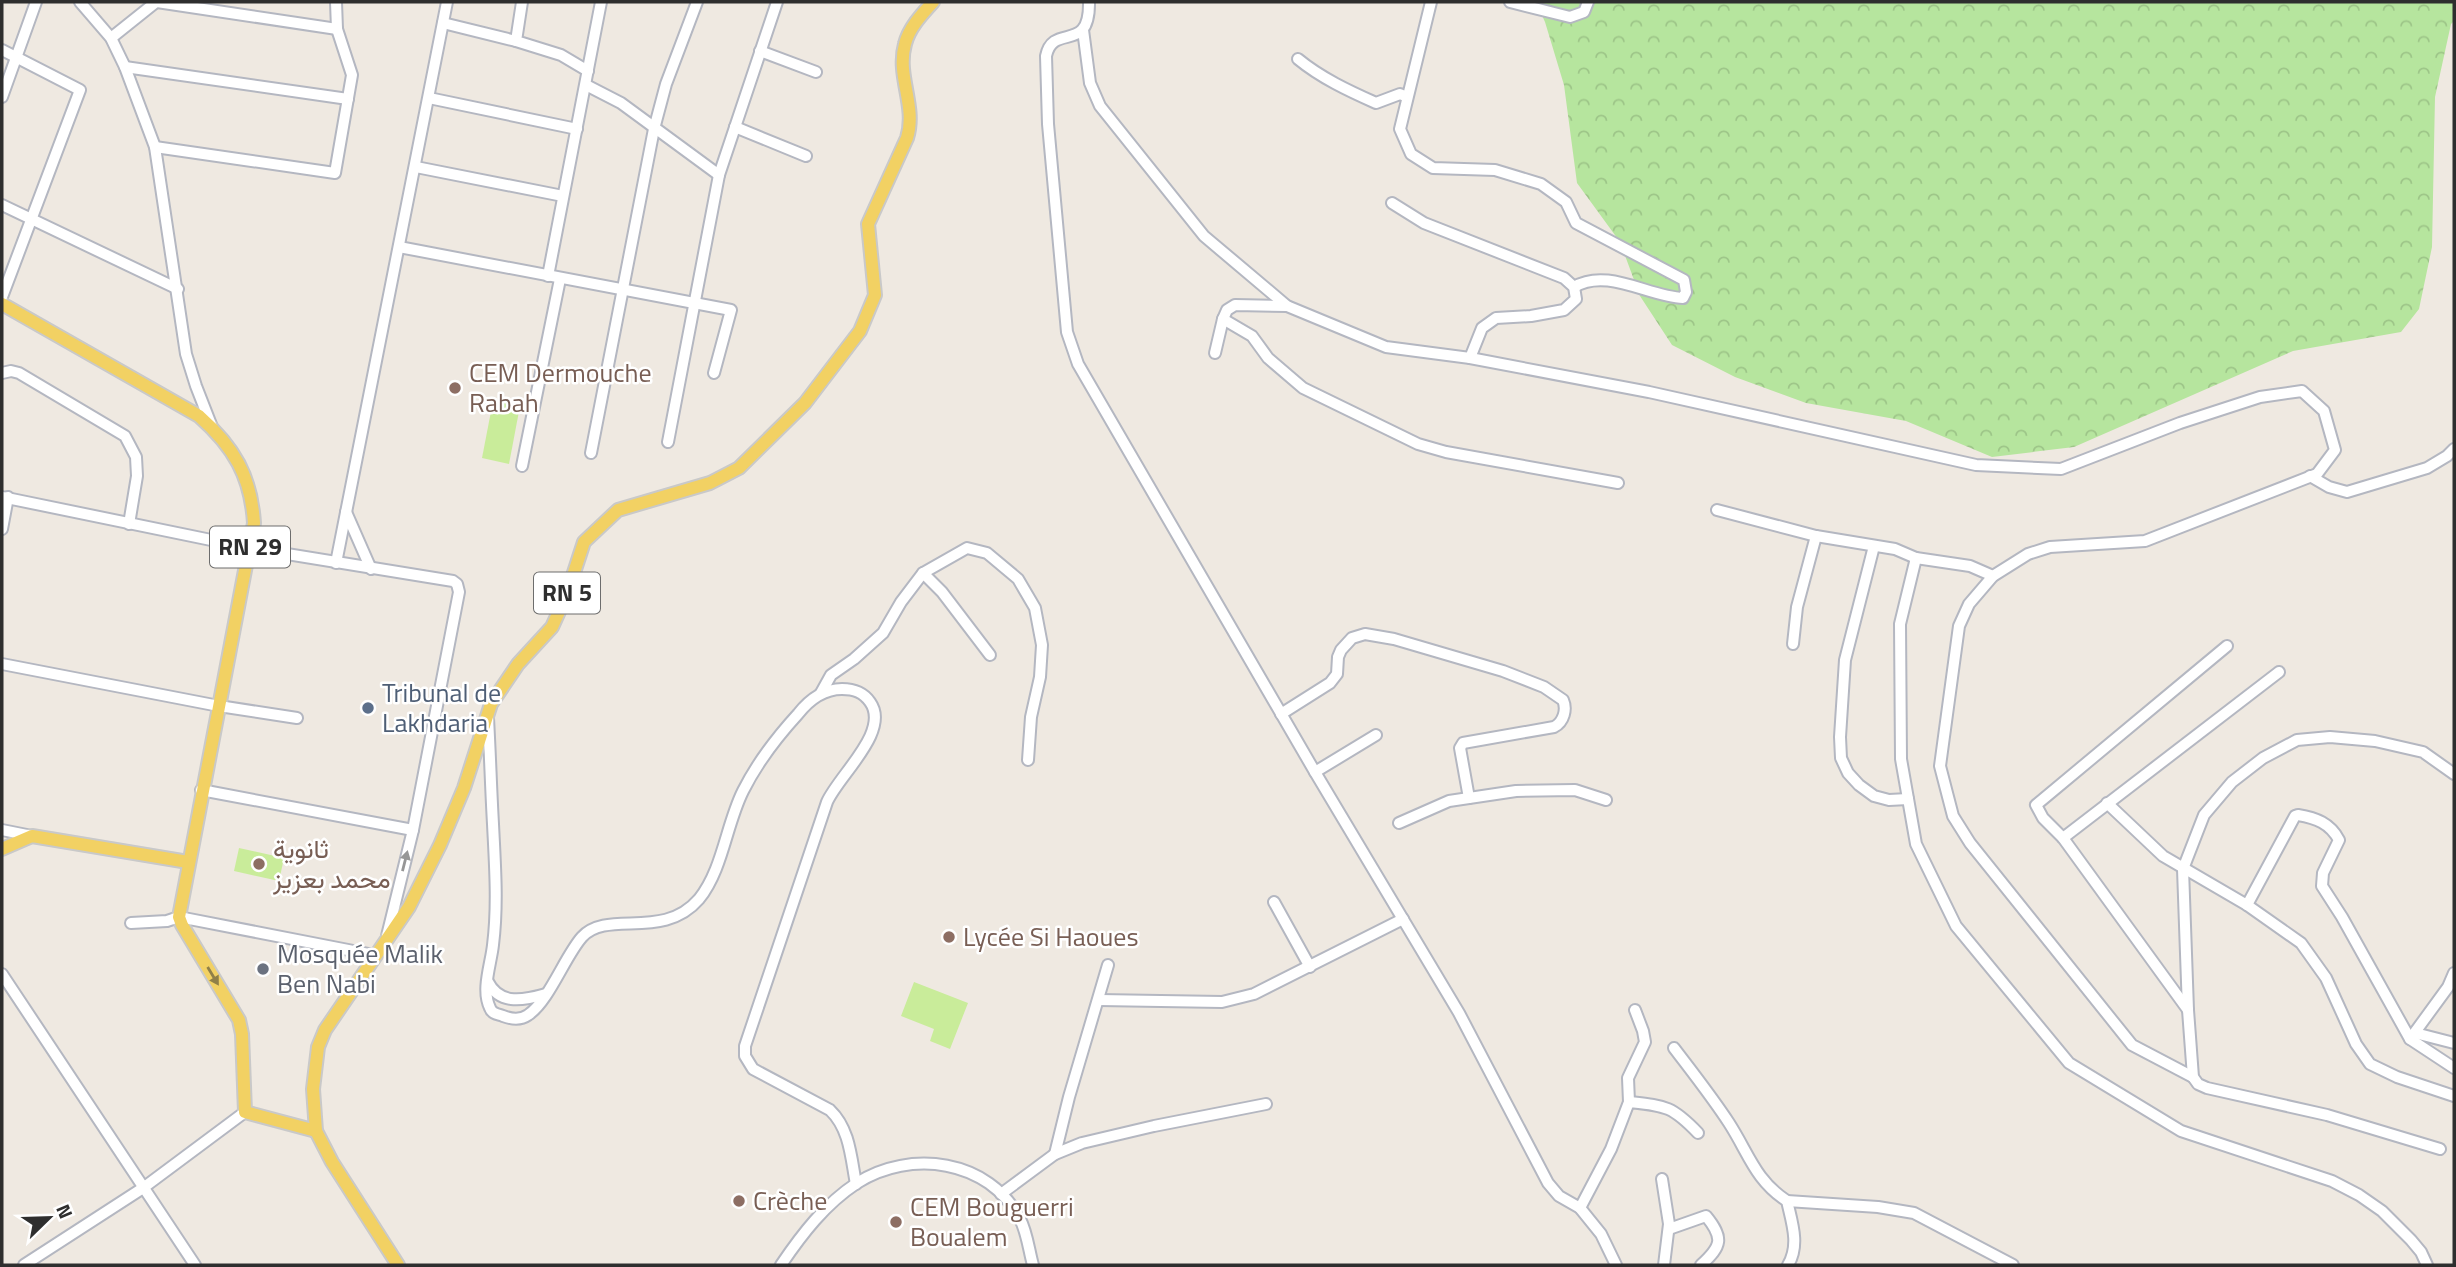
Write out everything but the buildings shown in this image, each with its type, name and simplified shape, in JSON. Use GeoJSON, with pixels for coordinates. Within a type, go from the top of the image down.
{"type":"FeatureCollection","features":[{"type":"Feature","properties":{"kind":"main road","name":"RN 5"},"geometry":{"type":"LineString","coordinates":[[398,1265],[332,1162],[316,1131],[313,1089],[318,1047],[325,1030],[409,907],[440,845],[464,788],[491,704],[519,664],[552,627],[567,594],[584,542],[618,510],[710,483],[739,468],[805,403],[860,331],[875,295],[868,224],[912,124],[902,60],[905,43],[911,29],[933,2]]}},
{"type":"Feature","properties":{"kind":"main road","name":"RN 29"},"geometry":{"type":"LineString","coordinates":[[2,304],[181,404],[212,427],[234,453],[253,500],[254,523],[250,548],[201,790],[179,916]]}},
{"type":"Feature","properties":{"kind":"main road"},"geometry":{"type":"LineString","coordinates":[[2,849],[32,836],[188,862]]}},
{"type":"Feature","properties":{"kind":"main road"},"geometry":{"type":"LineString","coordinates":[[179,916],[239,1020],[245,1112],[316,1131]]}},
{"type":"Feature","properties":{"kind":"street"},"geometry":{"type":"LineString","coordinates":[[2,97],[36,2]]}},
{"type":"Feature","properties":{"kind":"street"},"geometry":{"type":"LineString","coordinates":[[80,2],[111,38],[155,146],[186,354],[212,427]]}},
{"type":"Feature","properties":{"kind":"street"},"geometry":{"type":"LineString","coordinates":[[111,38],[156,2],[337,29]]}},
{"type":"Feature","properties":{"kind":"street"},"geometry":{"type":"LineString","coordinates":[[155,146],[335,173],[352,75],[337,29],[336,2]]}},
{"type":"Feature","properties":{"kind":"street"},"geometry":{"type":"LineString","coordinates":[[336,562],[447,2]]}},
{"type":"Feature","properties":{"kind":"street"},"geometry":{"type":"LineString","coordinates":[[516,41],[522,2]]}},
{"type":"Feature","properties":{"kind":"street"},"geometry":{"type":"LineString","coordinates":[[548,276],[601,2]]}},
{"type":"Feature","properties":{"kind":"street"},"geometry":{"type":"LineString","coordinates":[[591,453],[654,129],[666,84],[697,2]]}},
{"type":"Feature","properties":{"kind":"street"},"geometry":{"type":"LineString","coordinates":[[668,442],[719,175],[777,2]]}},
{"type":"Feature","properties":{"kind":"street"},"geometry":{"type":"LineString","coordinates":[[1089,2],[1088,21],[1083,30],[1074,36],[1055,41],[1046,56],[1048,124],[1066,332],[1079,364],[1281,714],[1459,1013],[1548,1182],[1559,1196],[1580,1208],[1601,1234],[1616,1265]]}},
{"type":"Feature","properties":{"kind":"street"},"geometry":{"type":"LineString","coordinates":[[1430,2],[1400,129],[1411,154],[1433,168],[1495,170],[1541,184],[1566,202],[1576,223],[1684,280],[1686,292],[1683,298],[1670,298],[1608,281],[1585,281],[1574,287]]}},
{"type":"Feature","properties":{"kind":"street"},"geometry":{"type":"LineString","coordinates":[[1510,2],[1570,17],[1584,12],[1588,2]]}},
{"type":"Feature","properties":{"kind":"street"},"geometry":{"type":"LineString","coordinates":[[443,23],[561,55],[588,71]]}},
{"type":"Feature","properties":{"kind":"street"},"geometry":{"type":"LineString","coordinates":[[1083,30],[1094,95],[1107,116],[1204,236],[1287,306],[1386,347],[1470,358],[1649,392],[1976,465],[2062,469],[2180,423],[2260,397],[2302,391],[2324,411],[2335,450],[2317,474],[2145,541],[2050,547],[2028,554],[1993,576],[1969,604],[1959,626],[1940,766],[1953,816],[1970,843],[2132,1045],[2193,1077],[2198,1084],[2207,1088],[2327,1115],[2440,1149]]}},
{"type":"Feature","properties":{"kind":"street"},"geometry":{"type":"LineString","coordinates":[[2,50],[80,90],[2,297]]}},
{"type":"Feature","properties":{"kind":"street"},"geometry":{"type":"LineString","coordinates":[[760,51],[816,72]]}},
{"type":"Feature","properties":{"kind":"street"},"geometry":{"type":"LineString","coordinates":[[1298,59],[1346,89],[1376,103],[1400,94],[1407,97]]}},
{"type":"Feature","properties":{"kind":"street"},"geometry":{"type":"LineString","coordinates":[[125,67],[348,100]]}},
{"type":"Feature","properties":{"kind":"street"},"geometry":{"type":"LineString","coordinates":[[586,85],[621,103],[719,175]]}},
{"type":"Feature","properties":{"kind":"street"},"geometry":{"type":"LineString","coordinates":[[429,98],[577,129]]}},
{"type":"Feature","properties":{"kind":"street"},"geometry":{"type":"LineString","coordinates":[[735,127],[806,156]]}},
{"type":"Feature","properties":{"kind":"street"},"geometry":{"type":"LineString","coordinates":[[416,167],[563,196]]}},
{"type":"Feature","properties":{"kind":"street"},"geometry":{"type":"LineString","coordinates":[[1392,203],[1424,223],[1564,278],[1574,287],[1576,299],[1564,310],[1531,316],[1496,318],[1482,328],[1470,358]]}},
{"type":"Feature","properties":{"kind":"street"},"geometry":{"type":"LineString","coordinates":[[2,205],[178,289]]}},
{"type":"Feature","properties":{"kind":"street"},"geometry":{"type":"LineString","coordinates":[[399,247],[731,310],[714,373]]}},
{"type":"Feature","properties":{"kind":"street"},"geometry":{"type":"LineString","coordinates":[[522,466],[560,279]]}},
{"type":"Feature","properties":{"kind":"street"},"geometry":{"type":"LineString","coordinates":[[1215,353],[1227,310],[1235,305],[1287,306]]}},
{"type":"Feature","properties":{"kind":"street"},"geometry":{"type":"LineString","coordinates":[[1223,319],[1252,335],[1268,358],[1303,388],[1418,444],[1446,452],[1618,483]]}},
{"type":"Feature","properties":{"kind":"street"},"geometry":{"type":"LineString","coordinates":[[2,373],[19,373],[125,436],[136,457],[137,476],[129,524]]}},
{"type":"Feature","properties":{"kind":"street"},"geometry":{"type":"LineString","coordinates":[[2310,476],[2329,487],[2347,492],[2427,468],[2454,449]]}},
{"type":"Feature","properties":{"kind":"street"},"geometry":{"type":"LineString","coordinates":[[2,529],[5,497],[250,548],[453,581],[457,584],[459,592],[413,830],[386,939]]}},
{"type":"Feature","properties":{"kind":"street"},"geometry":{"type":"LineString","coordinates":[[1717,510],[1816,536],[1895,550],[1916,558],[1970,566],[1993,576]]}},
{"type":"Feature","properties":{"kind":"street"},"geometry":{"type":"LineString","coordinates":[[346,512],[371,569]]}},
{"type":"Feature","properties":{"kind":"street"},"geometry":{"type":"LineString","coordinates":[[1793,644],[1797,607],[1816,536]]}},
{"type":"Feature","properties":{"kind":"street"},"geometry":{"type":"LineString","coordinates":[[1874,546],[1845,660],[1841,758],[1848,773],[1874,796],[1889,800],[1908,799]]}},
{"type":"Feature","properties":{"kind":"street"},"geometry":{"type":"LineString","coordinates":[[821,693],[831,675],[883,633],[901,602],[923,573],[967,548],[987,553],[1018,579],[1035,608],[1042,645],[1040,677],[1031,717],[1028,761]]}},
{"type":"Feature","properties":{"kind":"street"},"geometry":{"type":"LineString","coordinates":[[1916,558],[1900,624],[1901,759],[1916,844],[1956,926],[2068,1063],[2181,1131],[2332,1181],[2359,1195],[2382,1211],[2411,1240],[2427,1265]]}},
{"type":"Feature","properties":{"kind":"street"},"geometry":{"type":"LineString","coordinates":[[923,573],[942,592],[990,655]]}},
{"type":"Feature","properties":{"kind":"street"},"geometry":{"type":"LineString","coordinates":[[1281,714],[1331,683],[1337,674],[1341,650],[1352,638],[1366,634],[1394,639],[1503,671],[1544,687],[1563,700],[1564,713],[1560,724],[1555,727],[1464,743],[1460,748],[1469,798]]}},
{"type":"Feature","properties":{"kind":"street"},"geometry":{"type":"LineString","coordinates":[[2188,1010],[2063,838],[2043,818],[2036,805],[2227,646]]}},
{"type":"Feature","properties":{"kind":"street"},"geometry":{"type":"LineString","coordinates":[[2,664],[219,706],[297,718]]}},
{"type":"Feature","properties":{"kind":"street"},"geometry":{"type":"LineString","coordinates":[[2063,838],[2279,672]]}},
{"type":"Feature","properties":{"kind":"street"},"geometry":{"type":"LineString","coordinates":[[487,716],[497,913],[487,979],[489,1008],[494,1013],[512,1019],[529,1015],[546,994],[582,937],[593,928],[670,920],[699,898],[713,873],[743,791],[767,752],[805,705],[821,693],[836,689],[851,689],[864,695],[872,705],[876,718],[874,730],[867,744],[832,790],[827,802],[745,1046],[745,1056],[753,1069],[830,1110],[839,1119],[845,1131],[856,1184]]}},
{"type":"Feature","properties":{"kind":"street"},"geometry":{"type":"LineString","coordinates":[[1315,772],[1376,735]]}},
{"type":"Feature","properties":{"kind":"street"},"geometry":{"type":"LineString","coordinates":[[2193,1077],[2183,869],[2204,815],[2232,782],[2263,758],[2297,740],[2330,737],[2375,741],[2423,752],[2454,774]]}},
{"type":"Feature","properties":{"kind":"street"},"geometry":{"type":"LineString","coordinates":[[1399,823],[1438,804],[1517,791],[1559,789],[1592,794],[1606,800]]}},
{"type":"Feature","properties":{"kind":"street"},"geometry":{"type":"LineString","coordinates":[[201,790],[413,830]]}},
{"type":"Feature","properties":{"kind":"street"},"geometry":{"type":"LineString","coordinates":[[2107,803],[2163,856],[2247,905],[2301,943],[2326,978],[2356,1044],[2370,1064],[2398,1077],[2454,1096]]}},
{"type":"Feature","properties":{"kind":"street"},"geometry":{"type":"LineString","coordinates":[[2247,905],[2295,816],[2322,821],[2335,832],[2339,842],[2323,873],[2322,886],[2412,1036],[2454,1068]]}},
{"type":"Feature","properties":{"kind":"street"},"geometry":{"type":"LineString","coordinates":[[2,830],[32,836]]}},
{"type":"Feature","properties":{"kind":"street"},"geometry":{"type":"LineString","coordinates":[[1274,902],[1310,967]]}},
{"type":"Feature","properties":{"kind":"street"},"geometry":{"type":"LineString","coordinates":[[131,923],[170,921],[179,916],[374,955]]}},
{"type":"Feature","properties":{"kind":"street"},"geometry":{"type":"LineString","coordinates":[[1099,1000],[1222,1002],[1254,994],[1403,919]]}},
{"type":"Feature","properties":{"kind":"street"},"geometry":{"type":"LineString","coordinates":[[1055,1154],[1108,965]]}},
{"type":"Feature","properties":{"kind":"street"},"geometry":{"type":"LineString","coordinates":[[2412,1036],[2451,988],[2454,973]]}},
{"type":"Feature","properties":{"kind":"street"},"geometry":{"type":"LineString","coordinates":[[2,974],[195,1265]]}},
{"type":"Feature","properties":{"kind":"street"},"geometry":{"type":"LineString","coordinates":[[487,979],[492,991],[500,997],[517,1000],[546,994]]}},
{"type":"Feature","properties":{"kind":"street"},"geometry":{"type":"LineString","coordinates":[[1580,1208],[1611,1149],[1629,1102],[1628,1078],[1645,1042],[1635,1010]]}},
{"type":"Feature","properties":{"kind":"street"},"geometry":{"type":"LineString","coordinates":[[2412,1036],[2454,1043]]}},
{"type":"Feature","properties":{"kind":"street"},"geometry":{"type":"LineString","coordinates":[[1674,1048],[1731,1126],[1749,1161],[1765,1184],[1787,1201],[1878,1207],[1914,1213],[2013,1265]]}},
{"type":"Feature","properties":{"kind":"street"},"geometry":{"type":"LineString","coordinates":[[1629,1102],[1662,1106],[1675,1111],[1698,1133]]}},
{"type":"Feature","properties":{"kind":"street"},"geometry":{"type":"LineString","coordinates":[[1002,1194],[1055,1154],[1082,1143],[1142,1128],[1266,1104]]}},
{"type":"Feature","properties":{"kind":"street"},"geometry":{"type":"LineString","coordinates":[[24,1265],[143,1188],[245,1112]]}},
{"type":"Feature","properties":{"kind":"street"},"geometry":{"type":"LineString","coordinates":[[781,1265],[803,1233],[829,1206],[856,1184],[872,1175],[933,1162],[962,1168],[1002,1194],[1020,1219],[1033,1265]]}},
{"type":"Feature","properties":{"kind":"street"},"geometry":{"type":"LineString","coordinates":[[1661,1178],[1669,1229],[1664,1265]]}},
{"type":"Feature","properties":{"kind":"street"},"geometry":{"type":"LineString","coordinates":[[1787,1201],[1795,1245],[1788,1265]]}},
{"type":"Feature","properties":{"kind":"street"},"geometry":{"type":"LineString","coordinates":[[1669,1229],[1706,1216],[1718,1231],[1718,1245],[1701,1265]]}},
{"type":"Feature","properties":{"kind":"green space"},"geometry":{"type":"Polygon","coordinates":[[[1536,2],[2454,2],[2454,21],[2451,24],[2435,97],[2432,247],[2419,309],[2401,332],[2293,351],[2074,447],[1992,457],[1906,421],[1806,403],[1735,377],[1672,345],[1640,296],[1620,242],[1577,183],[1564,85],[1545,22],[1536,2]]]}},
{"type":"Feature","properties":{"kind":"green space"},"geometry":{"type":"Polygon","coordinates":[[[493,401],[520,406],[509,464],[482,458],[493,401]]]}},
{"type":"Feature","properties":{"kind":"green space"},"geometry":{"type":"Polygon","coordinates":[[[239,848],[284,858],[279,881],[234,871],[239,848]]]}},
{"type":"Feature","properties":{"kind":"green space"},"geometry":{"type":"Polygon","coordinates":[[[914,982],[968,1003],[950,1049],[930,1041],[934,1029],[901,1016],[914,982]]]}},
{"type":"Feature","properties":{"kind":"place","name":"CEM Dermouche Rabah"},"geometry":{"type":"Point","coordinates":[455,388]}},
{"type":"Feature","properties":{"kind":"place","name":"Tribunal de Lakhdaria"},"geometry":{"type":"Point","coordinates":[368,708]}},
{"type":"Feature","properties":{"kind":"place","name":"ثانوية محمد بعزيز"},"geometry":{"type":"Point","coordinates":[259,864]}},
{"type":"Feature","properties":{"kind":"place","name":"Lycée Si Haoues"},"geometry":{"type":"Point","coordinates":[949,937]}},
{"type":"Feature","properties":{"kind":"place","name":"Mosquée Malik Ben Nabi"},"geometry":{"type":"Point","coordinates":[263,969]}},
{"type":"Feature","properties":{"kind":"place","name":"Crèche"},"geometry":{"type":"Point","coordinates":[739,1201]}},
{"type":"Feature","properties":{"kind":"place","name":"CEM Bouguerri Boualem"},"geometry":{"type":"Point","coordinates":[896,1222]}}]}
